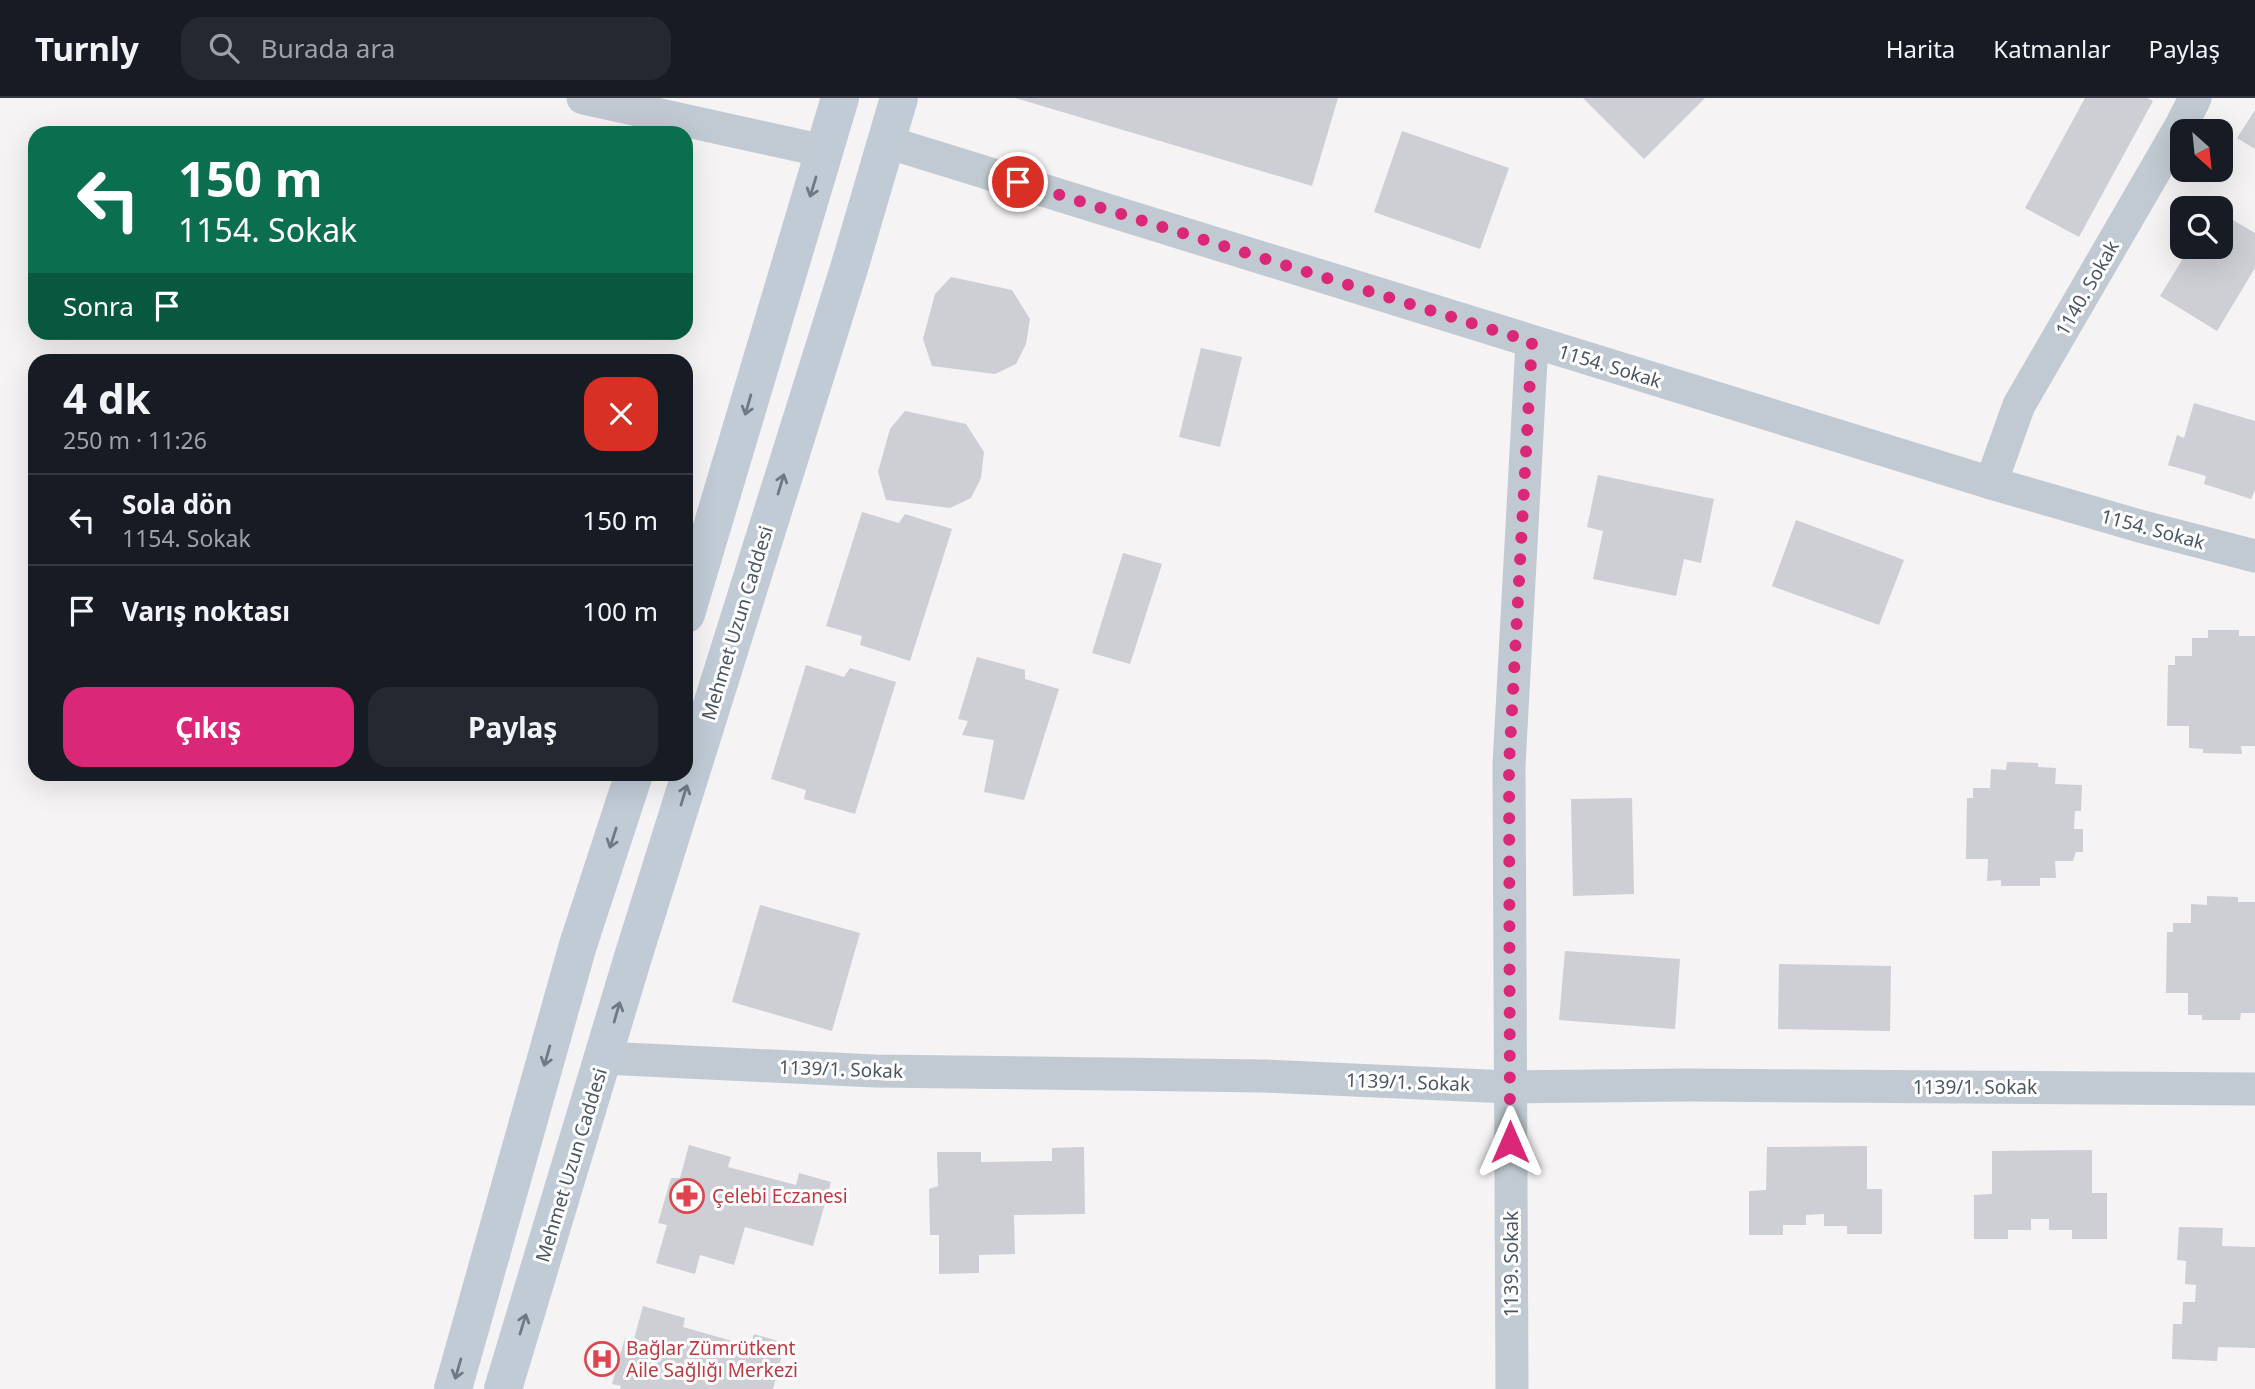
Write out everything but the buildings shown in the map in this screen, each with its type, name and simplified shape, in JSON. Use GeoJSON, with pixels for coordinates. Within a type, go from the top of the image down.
{"type":"FeatureCollection","features":[{"type":"Feature","properties":{"kind":"main road"},"geometry":{"type":"LineString","coordinates":[[693,590],[840,98]]}},
{"type":"Feature","properties":{"kind":"main road","name":"Mehmet Uzun Caddesi"},"geometry":{"type":"LineString","coordinates":[[693,764],[899,98]]}},
{"type":"Feature","properties":{"kind":"main road"},"geometry":{"type":"LineString","coordinates":[[453,1389],[578,945],[632,781]]}},
{"type":"Feature","properties":{"kind":"main road","name":"Mehmet Uzun Caddesi"},"geometry":{"type":"LineString","coordinates":[[503,1389],[688,781]]}},
{"type":"Feature","properties":{"kind":"street"},"geometry":{"type":"LineString","coordinates":[[583,98],[824,150]]}},
{"type":"Feature","properties":{"kind":"street","name":"1140. Sokak"},"geometry":{"type":"LineString","coordinates":[[1991,483],[2019,405],[2195,98]]}},
{"type":"Feature","properties":{"kind":"street","name":"1154. Sokak"},"geometry":{"type":"LineString","coordinates":[[887,142],[1991,483],[2255,556]]}},
{"type":"Feature","properties":{"kind":"street","name":"1139. Sokak"},"geometry":{"type":"LineString","coordinates":[[1512,1389],[1509,765],[1532,342]]}},
{"type":"Feature","properties":{"kind":"street","name":"1139/1. Sokak"},"geometry":{"type":"LineString","coordinates":[[604,1058],[876,1072],[1264,1076],[1509,1087],[1702,1085],[2255,1089]]}},
{"type":"Feature","properties":{"kind":"place","name":"Çelebi Eczanesi"},"geometry":{"type":"Point","coordinates":[687,1196]}},
{"type":"Feature","properties":{"kind":"place","name":"Bağlar Zümrütkent Aile Sağlığı Merkezi"},"geometry":{"type":"Point","coordinates":[602,1359]}},
{"type":"Feature","properties":{"kind":"route"},"geometry":{"type":"LineString","coordinates":[[1018,182],[1532,342],[1509,765],[1510,1142]]}}]}
